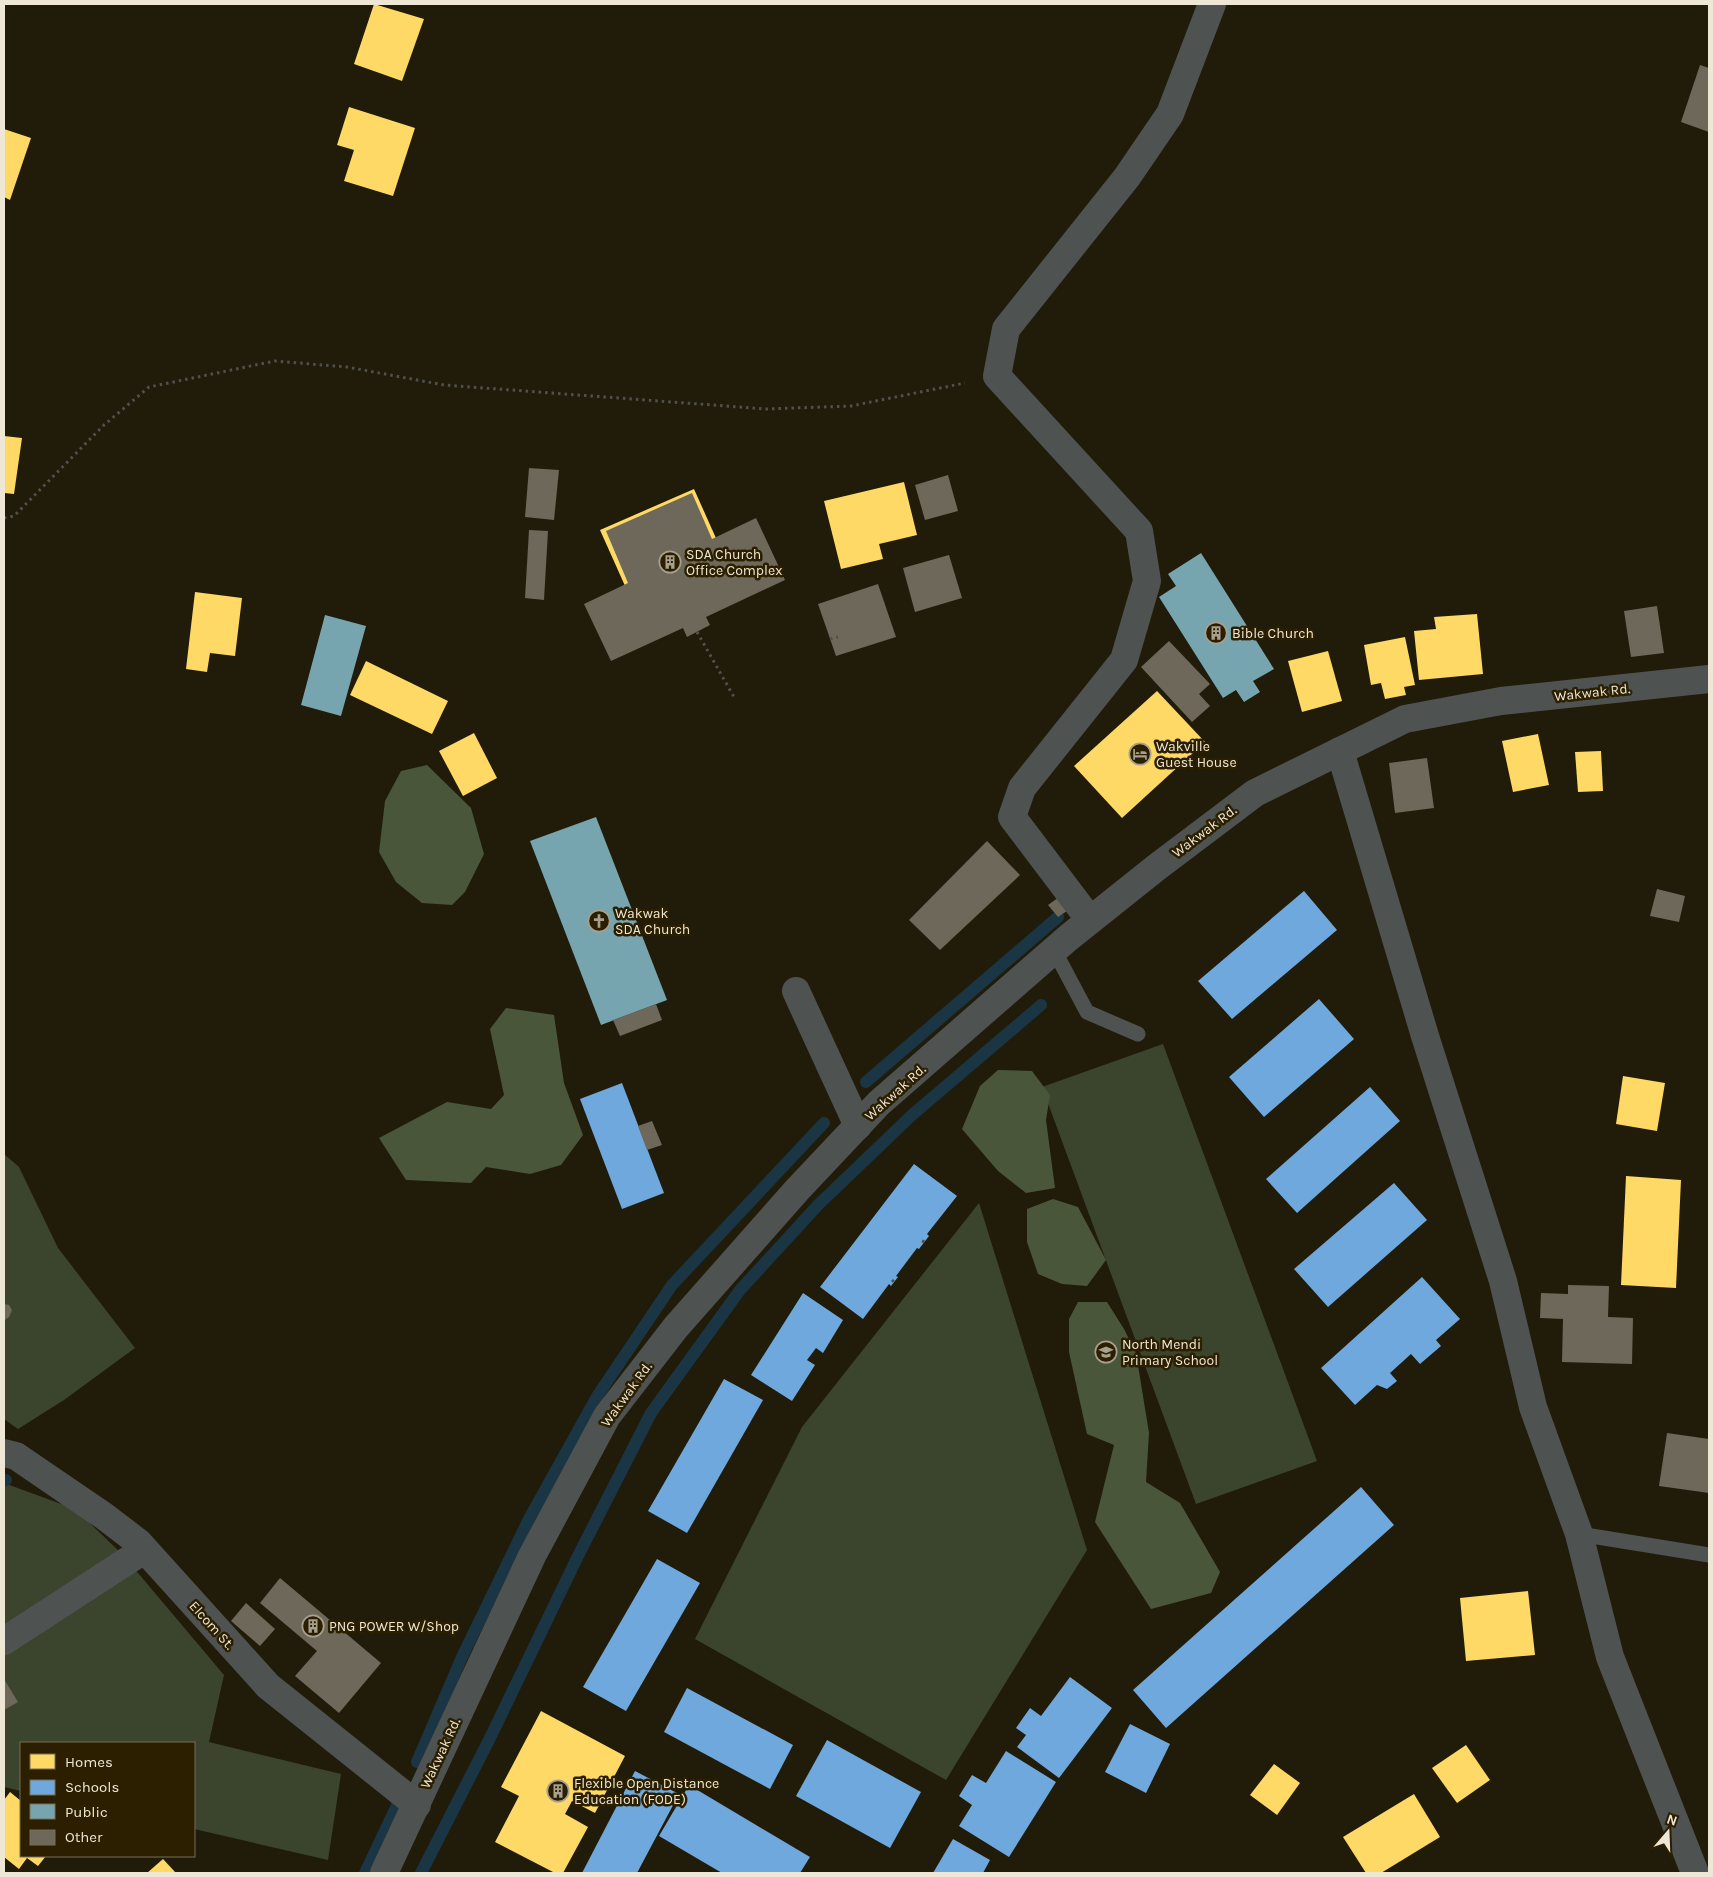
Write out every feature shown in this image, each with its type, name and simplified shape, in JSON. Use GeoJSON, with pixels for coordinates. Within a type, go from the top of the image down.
{"type":"FeatureCollection","features":[{"type":"Feature","properties":{"kind":"street"},"geometry":{"type":"LineString","coordinates":[[1090,920],[1012,817],[1022,788],[1124,660],[1148,581],[1139,531],[997,376],[1006,329],[1127,177],[1170,114],[1212,4]]}},
{"type":"Feature","properties":{"kind":"street","name":"Wakwak Rd."},"geometry":{"type":"LineString","coordinates":[[384,1873],[532,1556],[607,1416],[676,1326],[797,1190],[880,1103],[1090,920],[1255,793],[1405,719],[1501,701],[1709,679]]}},
{"type":"Feature","properties":{"kind":"street"},"geometry":{"type":"LineString","coordinates":[[1340,751],[1425,1036],[1503,1281],[1533,1407],[1579,1534],[1610,1656],[1695,1873]]}},
{"type":"Feature","properties":{"kind":"street"},"geometry":{"type":"LineString","coordinates":[[796,991],[858,1126]]}},
{"type":"Feature","properties":{"kind":"street","name":"Elcom St."},"geometry":{"type":"LineString","coordinates":[[4,1453],[16,1456],[104,1516],[138,1542],[268,1686],[417,1804]]}},
{"type":"Feature","properties":{"kind":"street"},"geometry":{"type":"LineString","coordinates":[[4,1641],[144,1550]]}},
{"type":"Feature","properties":{"kind":"lane"},"geometry":{"type":"LineString","coordinates":[[1054,950],[1087,1012],[1138,1034]]}},
{"type":"Feature","properties":{"kind":"lane"},"geometry":{"type":"LineString","coordinates":[[1579,1534],[1709,1555]]}},
{"type":"Feature","properties":{"kind":"path"},"geometry":{"type":"LineString","coordinates":[[4,518],[14,516],[104,425],[150,387],[275,361],[347,367],[444,385],[766,409],[851,406],[997,376]]}},
{"type":"Feature","properties":{"kind":"path"},"geometry":{"type":"LineString","coordinates":[[698,632],[734,697]]}},
{"type":"Feature","properties":{"kind":"path"},"geometry":{"type":"LineString","coordinates":[[830,639],[838,637]]}},
{"type":"Feature","properties":{"kind":"green space"},"geometry":{"type":"Polygon","coordinates":[[[427,765],[471,808],[484,854],[465,892],[452,905],[422,903],[396,882],[379,852],[385,801],[401,771],[427,765]]]}},
{"type":"Feature","properties":{"kind":"green space"},"geometry":{"type":"Polygon","coordinates":[[[506,1008],[554,1015],[564,1083],[583,1135],[561,1165],[530,1174],[486,1167],[471,1183],[406,1180],[379,1138],[447,1102],[491,1109],[504,1095],[490,1029],[506,1008]]]}},
{"type":"Feature","properties":{"kind":"green space"},"geometry":{"type":"Polygon","coordinates":[[[1163,1044],[1317,1461],[1196,1504],[1042,1087],[1163,1044]]]}},
{"type":"Feature","properties":{"kind":"green space"},"geometry":{"type":"Polygon","coordinates":[[[998,1070],[1032,1071],[1050,1095],[1046,1120],[1055,1188],[1026,1193],[998,1171],[962,1129],[980,1086],[998,1070]]]}},
{"type":"Feature","properties":{"kind":"green space"},"geometry":{"type":"Polygon","coordinates":[[[4,1154],[19,1167],[58,1248],[135,1348],[64,1400],[18,1429],[4,1419],[4,1154]]]}},
{"type":"Feature","properties":{"kind":"green space"},"geometry":{"type":"Polygon","coordinates":[[[1053,1199],[1078,1207],[1106,1260],[1087,1286],[1062,1284],[1038,1274],[1027,1242],[1027,1209],[1053,1199]]]}},
{"type":"Feature","properties":{"kind":"green space"},"geometry":{"type":"Polygon","coordinates":[[[979,1203],[1087,1550],[946,1780],[695,1639],[802,1427],[979,1203]]]}},
{"type":"Feature","properties":{"kind":"green space"},"geometry":{"type":"Polygon","coordinates":[[[1078,1302],[1107,1302],[1136,1353],[1149,1433],[1146,1482],[1180,1503],[1220,1572],[1211,1593],[1151,1609],[1095,1522],[1114,1445],[1087,1434],[1069,1352],[1069,1319],[1078,1302]]]}},
{"type":"Feature","properties":{"kind":"green space"},"geometry":{"type":"Polygon","coordinates":[[[4,1483],[75,1509],[122,1554],[224,1675],[209,1742],[341,1774],[328,1860],[195,1829],[195,1742],[20,1742],[20,1791],[4,1787],[4,1483]]]}},
{"type":"Feature","properties":{"kind":"building: Homes"},"geometry":{"type":"Polygon","coordinates":[[[374,4],[424,19],[402,81],[354,64],[374,4]]]}},
{"type":"Feature","properties":{"kind":"building: Homes"},"geometry":{"type":"Polygon","coordinates":[[[349,107],[415,128],[393,196],[344,181],[354,150],[337,145],[349,107]]]}},
{"type":"Feature","properties":{"kind":"building: Homes"},"geometry":{"type":"Polygon","coordinates":[[[4,129],[31,138],[10,200],[4,197],[4,129]]]}},
{"type":"Feature","properties":{"kind":"building: Homes"},"geometry":{"type":"Polygon","coordinates":[[[4,436],[22,438],[14,494],[4,493],[4,436]]]}},
{"type":"Feature","properties":{"kind":"building: Homes"},"geometry":{"type":"Polygon","coordinates":[[[904,482],[917,535],[879,544],[883,559],[841,569],[824,501],[904,482]]]}},
{"type":"Feature","properties":{"kind":"building: Homes","name":"SDA Church Office Complex"},"geometry":{"type":"Polygon","coordinates":[[[694,489],[741,594],[647,635],[600,530],[694,489]]]}},
{"type":"Feature","properties":{"kind":"building: Homes"},"geometry":{"type":"Polygon","coordinates":[[[195,592],[242,598],[235,656],[210,653],[207,672],[186,669],[195,592]]]}},
{"type":"Feature","properties":{"kind":"building: Homes"},"geometry":{"type":"Polygon","coordinates":[[[1477,614],[1483,674],[1419,680],[1414,631],[1436,629],[1434,617],[1477,614]]]}},
{"type":"Feature","properties":{"kind":"building: Homes"},"geometry":{"type":"Polygon","coordinates":[[[1405,637],[1415,685],[1404,687],[1406,695],[1385,699],[1381,683],[1371,685],[1364,645],[1405,637]]]}},
{"type":"Feature","properties":{"kind":"building: Homes"},"geometry":{"type":"Polygon","coordinates":[[[1328,651],[1342,701],[1302,712],[1288,661],[1328,651]]]}},
{"type":"Feature","properties":{"kind":"building: Homes"},"geometry":{"type":"Polygon","coordinates":[[[366,661],[448,701],[432,734],[350,695],[366,661]]]}},
{"type":"Feature","properties":{"kind":"building: Homes","name":"Wakville Guest House"},"geometry":{"type":"Polygon","coordinates":[[[1157,691],[1205,742],[1122,818],[1074,766],[1157,691]]]}},
{"type":"Feature","properties":{"kind":"building: Homes"},"geometry":{"type":"Polygon","coordinates":[[[474,733],[497,778],[463,796],[439,751],[474,733]]]}},
{"type":"Feature","properties":{"kind":"building: Homes"},"geometry":{"type":"Polygon","coordinates":[[[1538,734],[1549,785],[1513,792],[1502,741],[1538,734]]]}},
{"type":"Feature","properties":{"kind":"building: Homes"},"geometry":{"type":"Polygon","coordinates":[[[1601,751],[1603,791],[1578,792],[1575,752],[1601,751]]]}},
{"type":"Feature","properties":{"kind":"building: Homes"},"geometry":{"type":"Polygon","coordinates":[[[1623,1076],[1665,1083],[1657,1131],[1616,1124],[1623,1076]]]}},
{"type":"Feature","properties":{"kind":"building: Homes"},"geometry":{"type":"Polygon","coordinates":[[[1626,1176],[1681,1180],[1676,1288],[1621,1285],[1626,1176]]]}},
{"type":"Feature","properties":{"kind":"building: Homes"},"geometry":{"type":"Polygon","coordinates":[[[1528,1591],[1535,1655],[1466,1661],[1460,1598],[1528,1591]]]}},
{"type":"Feature","properties":{"kind":"building: Homes","name":"Flexible Open Distance Education (FODE)"},"geometry":{"type":"Polygon","coordinates":[[[541,1711],[625,1756],[595,1813],[572,1801],[565,1814],[588,1827],[563,1873],[555,1873],[495,1842],[519,1796],[501,1787],[541,1711]]]}},
{"type":"Feature","properties":{"kind":"building: Homes"},"geometry":{"type":"Polygon","coordinates":[[[1466,1745],[1490,1780],[1457,1803],[1432,1768],[1466,1745]]]}},
{"type":"Feature","properties":{"kind":"building: Homes"},"geometry":{"type":"Polygon","coordinates":[[[1274,1764],[1300,1783],[1277,1815],[1250,1795],[1274,1764]]]}},
{"type":"Feature","properties":{"kind":"building: Homes"},"geometry":{"type":"Polygon","coordinates":[[[10,1792],[20,1800],[20,1857],[45,1857],[38,1866],[27,1858],[19,1869],[4,1857],[4,1800],[10,1792]]]}},
{"type":"Feature","properties":{"kind":"building: Homes"},"geometry":{"type":"Polygon","coordinates":[[[1414,1794],[1440,1837],[1381,1873],[1366,1873],[1343,1837],[1414,1794]]]}},
{"type":"Feature","properties":{"kind":"building: Homes"},"geometry":{"type":"Polygon","coordinates":[[[163,1859],[176,1873],[147,1873],[163,1859]]]}},
{"type":"Feature","properties":{"kind":"building: Schools"},"geometry":{"type":"Polygon","coordinates":[[[987,846],[1014,874],[940,947],[913,919],[944,889],[953,898],[967,884],[957,875],[987,846]]]}},
{"type":"Feature","properties":{"kind":"building: Schools"},"geometry":{"type":"Polygon","coordinates":[[[1304,891],[1337,930],[1232,1019],[1198,981],[1304,891]]]}},
{"type":"Feature","properties":{"kind":"building: Schools"},"geometry":{"type":"Polygon","coordinates":[[[1319,999],[1354,1039],[1264,1117],[1229,1077],[1319,999]]]}},
{"type":"Feature","properties":{"kind":"building: Schools"},"geometry":{"type":"Polygon","coordinates":[[[622,1083],[664,1193],[622,1209],[580,1099],[622,1083]]]}},
{"type":"Feature","properties":{"kind":"building: Schools"},"geometry":{"type":"Polygon","coordinates":[[[1370,1087],[1400,1121],[1297,1213],[1266,1179],[1370,1087]]]}},
{"type":"Feature","properties":{"kind":"building: Schools"},"geometry":{"type":"Polygon","coordinates":[[[914,1164],[957,1196],[927,1234],[929,1236],[919,1249],[917,1248],[896,1276],[898,1277],[891,1286],[889,1284],[863,1319],[820,1287],[914,1164]]]}},
{"type":"Feature","properties":{"kind":"building: Schools"},"geometry":{"type":"Polygon","coordinates":[[[1394,1183],[1427,1220],[1328,1307],[1294,1269],[1394,1183]]]}},
{"type":"Feature","properties":{"kind":"building: Schools"},"geometry":{"type":"Polygon","coordinates":[[[1422,1277],[1460,1319],[1436,1340],[1441,1346],[1420,1364],[1411,1354],[1390,1373],[1397,1381],[1387,1389],[1377,1385],[1355,1405],[1321,1368],[1422,1277]]]}},
{"type":"Feature","properties":{"kind":"building: Schools"},"geometry":{"type":"Polygon","coordinates":[[[803,1293],[843,1320],[823,1353],[816,1348],[807,1360],[815,1365],[792,1401],[751,1375],[803,1293]]]}},
{"type":"Feature","properties":{"kind":"building: Schools"},"geometry":{"type":"Polygon","coordinates":[[[724,1379],[763,1400],[687,1533],[648,1511],[724,1379]]]}},
{"type":"Feature","properties":{"kind":"building: Schools"},"geometry":{"type":"Polygon","coordinates":[[[1361,1487],[1394,1525],[1166,1728],[1133,1690],[1361,1487]]]}},
{"type":"Feature","properties":{"kind":"building: Schools"},"geometry":{"type":"Polygon","coordinates":[[[657,1559],[700,1583],[626,1711],[583,1687],[657,1559]]]}},
{"type":"Feature","properties":{"kind":"building: Schools"},"geometry":{"type":"Polygon","coordinates":[[[1070,1677],[1112,1708],[1059,1778],[1017,1747],[1026,1735],[1016,1728],[1030,1708],[1041,1716],[1070,1677]]]}},
{"type":"Feature","properties":{"kind":"building: Schools"},"geometry":{"type":"Polygon","coordinates":[[[687,1688],[793,1745],[770,1789],[664,1732],[687,1688]]]}},
{"type":"Feature","properties":{"kind":"building: Schools"},"geometry":{"type":"Polygon","coordinates":[[[1130,1724],[1170,1744],[1146,1793],[1105,1772],[1130,1724]]]}},
{"type":"Feature","properties":{"kind":"building: Schools"},"geometry":{"type":"Polygon","coordinates":[[[827,1740],[921,1792],[890,1848],[796,1796],[827,1740]]]}},
{"type":"Feature","properties":{"kind":"building: Schools"},"geometry":{"type":"Polygon","coordinates":[[[1006,1751],[1056,1782],[1009,1857],[959,1826],[972,1805],[959,1796],[972,1775],[986,1783],[1006,1751]]]}},
{"type":"Feature","properties":{"kind":"building: Schools"},"geometry":{"type":"Polygon","coordinates":[[[635,1771],[679,1794],[637,1873],[582,1873],[635,1771]]]}},
{"type":"Feature","properties":{"kind":"building: Schools"},"geometry":{"type":"Polygon","coordinates":[[[689,1785],[810,1857],[800,1873],[722,1873],[659,1836],[689,1785]]]}},
{"type":"Feature","properties":{"kind":"building: Schools"},"geometry":{"type":"Polygon","coordinates":[[[953,1839],[990,1860],[983,1873],[933,1873],[953,1839]]]}},
{"type":"Feature","properties":{"kind":"building: Public","name":"Bible Church"},"geometry":{"type":"Polygon","coordinates":[[[1201,553],[1274,669],[1253,681],[1260,692],[1244,702],[1236,690],[1223,698],[1159,597],[1176,586],[1168,574],[1201,553]]]}},
{"type":"Feature","properties":{"kind":"building: Public"},"geometry":{"type":"Polygon","coordinates":[[[325,615],[366,626],[341,716],[301,705],[325,615]]]}},
{"type":"Feature","properties":{"kind":"building: Public","name":"Wakwak SDA Church"},"geometry":{"type":"Polygon","coordinates":[[[596,817],[667,1000],[601,1025],[530,841],[596,817]]]}},
{"type":"Feature","properties":{"kind":"building: Other"},"geometry":{"type":"Polygon","coordinates":[[[1700,65],[1709,68],[1709,132],[1681,122],[1700,65]]]}},
{"type":"Feature","properties":{"kind":"building: Other"},"geometry":{"type":"Polygon","coordinates":[[[529,468],[559,470],[554,520],[525,517],[529,468]]]}},
{"type":"Feature","properties":{"kind":"building: Other"},"geometry":{"type":"Polygon","coordinates":[[[948,475],[958,511],[925,520],[915,485],[948,475]]]}},
{"type":"Feature","properties":{"kind":"building: Other","name":"SDA Church Office Complex"},"geometry":{"type":"Polygon","coordinates":[[[692,493],[712,539],[756,518],[785,580],[706,617],[710,625],[687,637],[683,628],[611,661],[584,604],[628,583],[606,531],[692,493]]]}},
{"type":"Feature","properties":{"kind":"building: Other"},"geometry":{"type":"Polygon","coordinates":[[[529,530],[548,531],[544,600],[525,598],[529,530]]]}},
{"type":"Feature","properties":{"kind":"building: Other"},"geometry":{"type":"Polygon","coordinates":[[[949,555],[962,598],[915,612],[903,568],[949,555]]]}},
{"type":"Feature","properties":{"kind":"building: Other"},"geometry":{"type":"Polygon","coordinates":[[[878,584],[896,637],[836,656],[818,604],[878,584]]]}},
{"type":"Feature","properties":{"kind":"building: Other"},"geometry":{"type":"Polygon","coordinates":[[[1657,606],[1664,653],[1631,657],[1624,611],[1657,606]]]}},
{"type":"Feature","properties":{"kind":"building: Other"},"geometry":{"type":"Polygon","coordinates":[[[1169,641],[1210,684],[1199,694],[1210,706],[1192,722],[1141,667],[1169,641]]]}},
{"type":"Feature","properties":{"kind":"building: Other"},"geometry":{"type":"Polygon","coordinates":[[[1427,758],[1434,808],[1395,813],[1389,763],[1427,758]]]}},
{"type":"Feature","properties":{"kind":"building: Other"},"geometry":{"type":"Polygon","coordinates":[[[987,841],[1020,875],[940,950],[909,920],[987,841]]]}},
{"type":"Feature","properties":{"kind":"building: Other"},"geometry":{"type":"Polygon","coordinates":[[[1657,889],[1685,896],[1679,922],[1650,916],[1657,889]]]}},
{"type":"Feature","properties":{"kind":"building: Other"},"geometry":{"type":"Polygon","coordinates":[[[1062,895],[1073,907],[1058,917],[1048,905],[1062,895]]]}},
{"type":"Feature","properties":{"kind":"building: Other"},"geometry":{"type":"Polygon","coordinates":[[[656,1004],[662,1020],[620,1036],[613,1020],[656,1004]]]}},
{"type":"Feature","properties":{"kind":"building: Other"},"geometry":{"type":"Polygon","coordinates":[[[652,1121],[662,1145],[647,1150],[638,1126],[652,1121]]]}},
{"type":"Feature","properties":{"kind":"building: Other"},"geometry":{"type":"Polygon","coordinates":[[[1568,1285],[1609,1286],[1608,1317],[1633,1318],[1632,1364],[1562,1362],[1563,1319],[1540,1318],[1541,1293],[1568,1294],[1568,1285]]]}},
{"type":"Feature","properties":{"kind":"building: Other"},"geometry":{"type":"Polygon","coordinates":[[[4,1304],[9,1305],[12,1310],[9,1317],[5,1320],[4,1304]]]}},
{"type":"Feature","properties":{"kind":"building: Other"},"geometry":{"type":"Polygon","coordinates":[[[1667,1433],[1709,1439],[1709,1493],[1659,1486],[1667,1433]]]}},
{"type":"Feature","properties":{"kind":"building: Other","name":"PNG POWER W/Shop"},"geometry":{"type":"Polygon","coordinates":[[[280,1578],[381,1663],[339,1713],[295,1676],[317,1651],[260,1603],[280,1578]]]}},
{"type":"Feature","properties":{"kind":"building: Other"},"geometry":{"type":"Polygon","coordinates":[[[246,1603],[275,1629],[260,1646],[231,1621],[246,1603]]]}},
{"type":"Feature","properties":{"kind":"building: Other"},"geometry":{"type":"Polygon","coordinates":[[[4,1679],[18,1702],[4,1710],[4,1679]]]}},
{"type":"Feature","properties":{"kind":"waterway"},"geometry":{"type":"LineString","coordinates":[[866,1082],[1058,917]]}},
{"type":"Feature","properties":{"kind":"waterway"},"geometry":{"type":"LineString","coordinates":[[421,1873],[651,1413],[740,1290],[818,1205],[912,1115],[1041,1005]]}},
{"type":"Feature","properties":{"kind":"waterway"},"geometry":{"type":"LineString","coordinates":[[417,1762],[462,1657],[529,1519],[598,1395],[672,1285],[824,1123]]}},
{"type":"Feature","properties":{"kind":"waterway"},"geometry":{"type":"LineString","coordinates":[[365,1873],[400,1799]]}},
{"type":"Feature","properties":{"kind":"place","name":"SDA Church Office Complex"},"geometry":{"type":"Point","coordinates":[670,562]}},
{"type":"Feature","properties":{"kind":"place","name":"Bible Church"},"geometry":{"type":"Point","coordinates":[1216,633]}},
{"type":"Feature","properties":{"kind":"place","name":"Wakville Guest House"},"geometry":{"type":"Point","coordinates":[1140,754]}},
{"type":"Feature","properties":{"kind":"place","name":"Wakwak SDA Church"},"geometry":{"type":"Point","coordinates":[599,921]}},
{"type":"Feature","properties":{"kind":"place","name":"North Mendi Primary School"},"geometry":{"type":"Point","coordinates":[1106,1352]}},
{"type":"Feature","properties":{"kind":"place","name":"PNG POWER W/Shop"},"geometry":{"type":"Point","coordinates":[313,1626]}},
{"type":"Feature","properties":{"kind":"place","name":"Flexible Open Distance Education (FODE)"},"geometry":{"type":"Point","coordinates":[558,1791]}}]}
